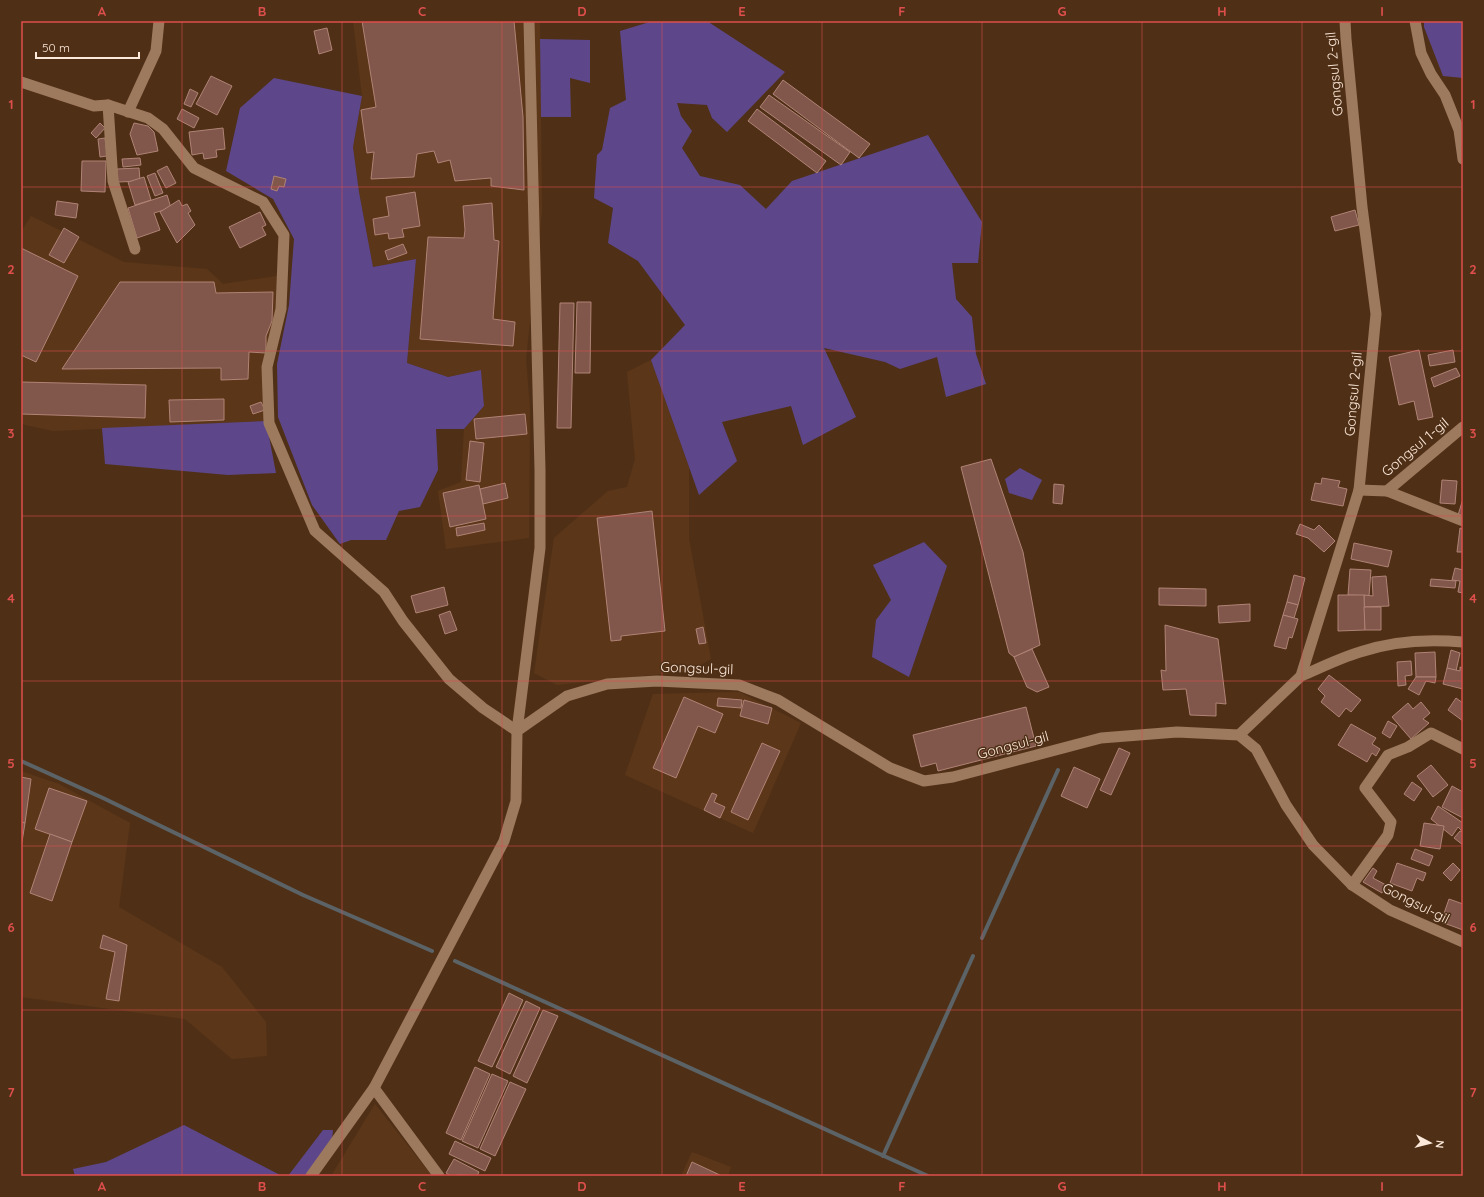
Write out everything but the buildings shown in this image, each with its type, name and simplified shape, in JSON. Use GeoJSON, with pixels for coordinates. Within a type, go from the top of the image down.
{"type":"FeatureCollection","features":[{"type":"Feature","properties":{"kind":"street"},"geometry":{"type":"LineString","coordinates":[[128,112],[156,51],[159,21]]}},
{"type":"Feature","properties":{"kind":"street"},"geometry":{"type":"LineString","coordinates":[[311,1176],[374,1088],[504,841],[516,801],[517,731],[540,548],[540,470],[528,21]]}},
{"type":"Feature","properties":{"kind":"street","name":"Gongsul 2-gil"},"geometry":{"type":"LineString","coordinates":[[1238,735],[1301,676],[1359,490],[1376,314],[1362,200],[1345,21]]}},
{"type":"Feature","properties":{"kind":"street"},"geometry":{"type":"LineString","coordinates":[[1415,21],[1421,53],[1431,74],[1446,95],[1459,130],[1463,159]]}},
{"type":"Feature","properties":{"kind":"street"},"geometry":{"type":"LineString","coordinates":[[21,82],[94,106],[108,105],[148,118],[163,128],[194,168],[262,202],[284,235],[281,309],[267,367],[269,423],[315,531],[384,592],[403,621],[450,679],[483,708],[517,731]]}},
{"type":"Feature","properties":{"kind":"street"},"geometry":{"type":"LineString","coordinates":[[108,105],[113,181],[135,250]]}},
{"type":"Feature","properties":{"kind":"street","name":"Gongsul 1-gil"},"geometry":{"type":"LineString","coordinates":[[1387,490],[1463,427]]}},
{"type":"Feature","properties":{"kind":"street","name":"Gongsul 1-gil"},"geometry":{"type":"LineString","coordinates":[[1359,490],[1387,490],[1463,521]]}},
{"type":"Feature","properties":{"kind":"street"},"geometry":{"type":"LineString","coordinates":[[1301,676],[1361,651],[1401,642],[1463,642]]}},
{"type":"Feature","properties":{"kind":"street","name":"Gongsul-gil"},"geometry":{"type":"LineString","coordinates":[[517,731],[567,696],[607,684],[657,681],[739,685],[778,700],[890,768],[924,781],[953,777],[1100,738],[1177,732],[1238,735],[1256,749],[1286,805],[1313,845],[1352,885],[1390,910],[1463,942]]}},
{"type":"Feature","properties":{"kind":"street"},"geometry":{"type":"LineString","coordinates":[[1352,885],[1388,835],[1391,822],[1365,788],[1388,755],[1408,747],[1431,733],[1463,749]]}},
{"type":"Feature","properties":{"kind":"street"},"geometry":{"type":"LineString","coordinates":[[374,1088],[439,1176]]}},
{"type":"Feature","properties":{"kind":"shaded area"},"geometry":{"type":"Polygon","coordinates":[[[353,21],[540,21],[542,212],[526,359],[530,408],[529,538],[446,549],[438,491],[461,482],[464,429],[484,406],[481,370],[448,377],[407,363],[416,259],[373,267],[359,192],[353,147],[362,96],[353,21]]]}},
{"type":"Feature","properties":{"kind":"shaded area"},"geometry":{"type":"Polygon","coordinates":[[[653,21],[707,21],[785,72],[727,132],[712,118],[707,105],[677,103],[681,116],[692,131],[682,148],[700,176],[740,185],[766,209],[792,181],[928,135],[982,222],[978,263],[952,263],[956,299],[972,317],[976,354],[986,384],[946,397],[937,357],[900,369],[885,362],[824,348],[856,417],[803,445],[791,406],[722,422],[737,461],[699,495],[651,360],[685,325],[638,261],[608,243],[613,208],[594,198],[597,155],[602,150],[610,108],[626,100],[620,31],[653,21]]]}},
{"type":"Feature","properties":{"kind":"shaded area"},"geometry":{"type":"Polygon","coordinates":[[[1424,21],[1463,21],[1463,78],[1443,76],[1424,27],[1424,21]]]}},
{"type":"Feature","properties":{"kind":"shaded area"},"geometry":{"type":"Polygon","coordinates":[[[540,39],[590,40],[590,83],[570,78],[571,117],[541,117],[540,39]]]}},
{"type":"Feature","properties":{"kind":"shaded area"},"geometry":{"type":"Polygon","coordinates":[[[274,78],[362,96],[353,147],[359,192],[373,267],[416,259],[407,363],[448,377],[481,370],[484,406],[464,429],[436,429],[438,470],[420,507],[399,511],[386,540],[351,540],[340,544],[312,505],[278,417],[277,364],[289,305],[294,239],[273,199],[226,171],[240,108],[274,78]]]}},
{"type":"Feature","properties":{"kind":"shaded area"},"geometry":{"type":"Polygon","coordinates":[[[31,216],[124,262],[207,269],[223,284],[277,276],[276,310],[266,421],[53,431],[21,424],[21,232],[31,216]]]}},
{"type":"Feature","properties":{"kind":"shaded area"},"geometry":{"type":"Polygon","coordinates":[[[651,360],[689,467],[689,539],[711,659],[690,671],[557,685],[534,673],[554,538],[608,491],[627,487],[635,459],[627,372],[651,360]]]}},
{"type":"Feature","properties":{"kind":"shaded area"},"geometry":{"type":"Polygon","coordinates":[[[266,421],[276,473],[228,475],[105,464],[102,428],[266,421]]]}},
{"type":"Feature","properties":{"kind":"shaded area"},"geometry":{"type":"Polygon","coordinates":[[[1020,468],[1042,480],[1032,500],[1009,493],[1005,479],[1020,468]]]}},
{"type":"Feature","properties":{"kind":"shaded area"},"geometry":{"type":"Polygon","coordinates":[[[924,542],[947,566],[909,677],[872,657],[876,620],[891,600],[873,565],[924,542]]]}},
{"type":"Feature","properties":{"kind":"shaded area"},"geometry":{"type":"Polygon","coordinates":[[[739,692],[801,723],[753,833],[625,775],[653,694],[739,692]]]}},
{"type":"Feature","properties":{"kind":"shaded area"},"geometry":{"type":"Polygon","coordinates":[[[21,771],[59,784],[130,823],[119,907],[222,967],[266,1022],[267,1056],[232,1059],[185,1019],[21,997],[21,771]]]}},
{"type":"Feature","properties":{"kind":"shaded area"},"geometry":{"type":"Polygon","coordinates":[[[375,1104],[432,1176],[331,1176],[375,1104]]]}},
{"type":"Feature","properties":{"kind":"shaded area"},"geometry":{"type":"Polygon","coordinates":[[[184,1125],[282,1176],[75,1176],[73,1169],[106,1162],[184,1125]]]}},
{"type":"Feature","properties":{"kind":"shaded area"},"geometry":{"type":"Polygon","coordinates":[[[323,1130],[333,1130],[331,1149],[308,1176],[288,1176],[323,1130]]]}},
{"type":"Feature","properties":{"kind":"shaded area"},"geometry":{"type":"Polygon","coordinates":[[[692,1152],[731,1167],[728,1176],[681,1176],[692,1152]]]}},
{"type":"Feature","properties":{"kind":"waterway"},"geometry":{"type":"LineString","coordinates":[[21,761],[103,798],[303,895],[432,951]]}},
{"type":"Feature","properties":{"kind":"waterway"},"geometry":{"type":"LineString","coordinates":[[982,938],[1058,770]]}},
{"type":"Feature","properties":{"kind":"waterway"},"geometry":{"type":"LineString","coordinates":[[883,1156],[973,956]]}},
{"type":"Feature","properties":{"kind":"waterway"},"geometry":{"type":"LineString","coordinates":[[455,961],[928,1176]]}}]}
